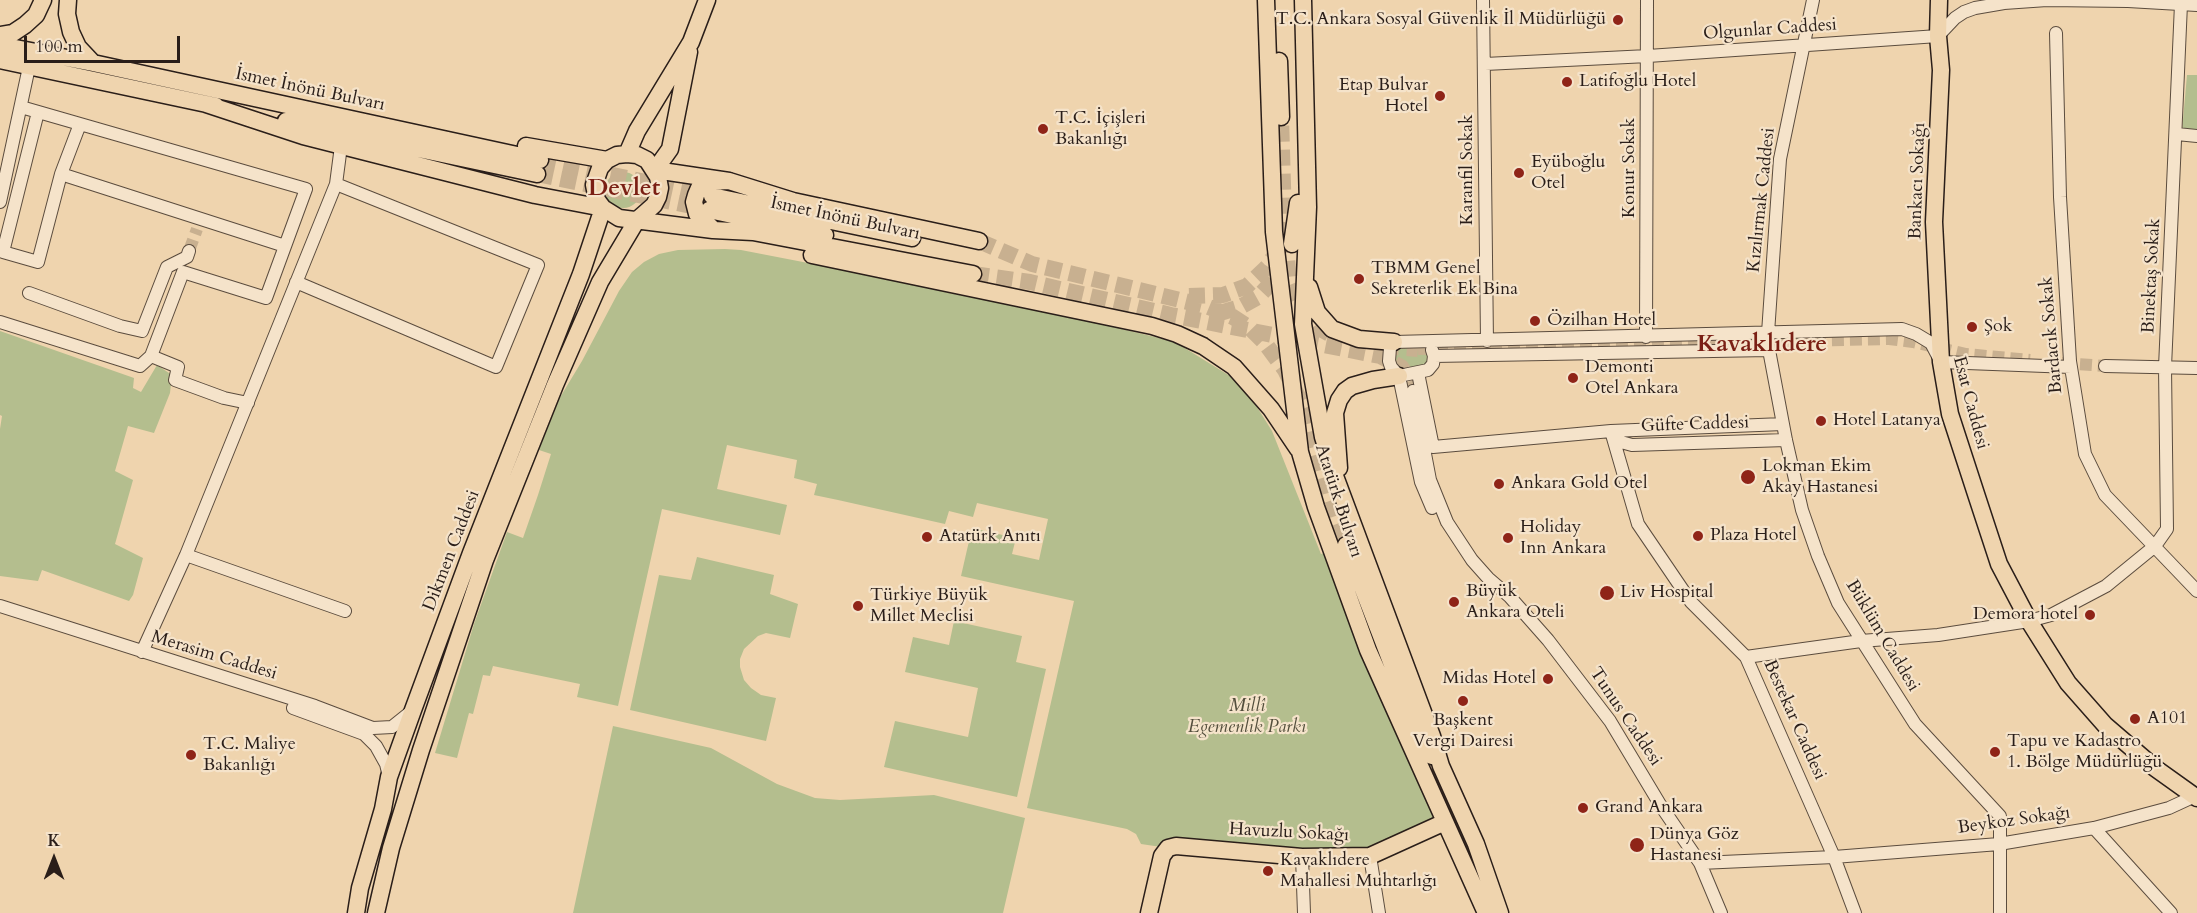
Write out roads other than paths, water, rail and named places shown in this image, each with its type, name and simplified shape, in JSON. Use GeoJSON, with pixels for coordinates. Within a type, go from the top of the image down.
{"type":"FeatureCollection","features":[{"type":"Feature","properties":{"kind":"main road"},"geometry":{"type":"LineString","coordinates":[[0,35],[13,33],[25,25],[36,15],[43,0]]}},
{"type":"Feature","properties":{"kind":"main road"},"geometry":{"type":"LineString","coordinates":[[68,0],[67,14],[71,32],[78,47],[93,63]]}},
{"type":"Feature","properties":{"kind":"main road"},"geometry":{"type":"LineString","coordinates":[[627,154],[637,131],[691,42],[708,0]]}},
{"type":"Feature","properties":{"kind":"main road","name":"Atatürk Bulvarı"},"geometry":{"type":"LineString","coordinates":[[1266,0],[1274,232],[1300,452],[1326,534],[1368,650],[1486,913]]}},
{"type":"Feature","properties":{"kind":"main road"},"geometry":{"type":"LineString","coordinates":[[1277,0],[1281,117]]}},
{"type":"Feature","properties":{"kind":"main road"},"geometry":{"type":"LineString","coordinates":[[1292,0],[1298,191],[1296,225],[1292,244]]}},
{"type":"Feature","properties":{"kind":"main road","name":"Atatürk Bulvarı"},"geometry":{"type":"LineString","coordinates":[[1303,0],[1308,207],[1303,324],[1323,438],[1441,766],[1485,866],[1500,913]]}},
{"type":"Feature","properties":{"kind":"main road","name":"Bankacı Sokağı"},"geometry":{"type":"LineString","coordinates":[[1939,0],[1938,36],[1941,70],[1934,222],[1941,362]]}},
{"type":"Feature","properties":{"kind":"main road"},"geometry":{"type":"LineString","coordinates":[[655,170],[670,149],[691,42]]}},
{"type":"Feature","properties":{"kind":"main road","name":"İsmet İnönü Bulvarı"},"geometry":{"type":"LineString","coordinates":[[0,45],[93,63],[208,96]]}},
{"type":"Feature","properties":{"kind":"main road","name":"İsmet İnönü Bulvarı"},"geometry":{"type":"LineString","coordinates":[[0,60],[29,67],[208,96],[539,167]]}},
{"type":"Feature","properties":{"kind":"main road"},"geometry":{"type":"LineString","coordinates":[[208,96],[304,98],[542,149],[607,160]]}},
{"type":"Feature","properties":{"kind":"main road"},"geometry":{"type":"LineString","coordinates":[[208,96],[303,136],[535,195],[603,208]]}},
{"type":"Feature","properties":{"kind":"main road"},"geometry":{"type":"LineString","coordinates":[[637,220],[654,206],[658,197],[660,188],[655,170],[647,160],[637,155],[617,155],[607,160],[600,168],[594,185],[597,200],[603,208],[619,218],[976,259]]}},
{"type":"Feature","properties":{"kind":"main road"},"geometry":{"type":"LineString","coordinates":[[655,170],[729,181],[976,259]]}},
{"type":"Feature","properties":{"kind":"main road"},"geometry":{"type":"LineString","coordinates":[[729,181],[710,182],[699,188],[696,195],[694,202],[697,214],[713,230],[743,240],[1152,326],[1203,346],[1234,368],[1271,409],[1300,452]]}},
{"type":"Feature","properties":{"kind":"main road","name":"İsmet İnönü Bulvarı"},"geometry":{"type":"LineString","coordinates":[[710,203],[976,259]]}},
{"type":"Feature","properties":{"kind":"main road","name":"Dikmen Caddesi"},"geometry":{"type":"LineString","coordinates":[[356,911],[360,888],[383,809],[389,777],[412,710],[475,542],[581,274],[603,208]]}},
{"type":"Feature","properties":{"kind":"main road","name":"Dikmen Caddesi"},"geometry":{"type":"LineString","coordinates":[[376,913],[391,848],[485,560],[589,307],[608,268],[637,220]]}},
{"type":"Feature","properties":{"kind":"main road"},"geometry":{"type":"LineString","coordinates":[[1305,267],[1312,302],[1324,322],[1344,335],[1359,339],[1394,342]]}},
{"type":"Feature","properties":{"kind":"main road","name":"Esat Caddesi"},"geometry":{"type":"LineString","coordinates":[[1941,362],[1950,414],[1999,564],[2029,621],[2068,683],[2105,725],[2155,768],[2196,797]]}},
{"type":"Feature","properties":{"kind":"main road"},"geometry":{"type":"LineString","coordinates":[[1342,495],[1335,421],[1339,400],[1352,386],[1399,376]]}},
{"type":"Feature","properties":{"kind":"main road"},"geometry":{"type":"LineString","coordinates":[[1326,534],[1336,522],[1353,523]]}},
{"type":"Feature","properties":{"kind":"main road"},"geometry":{"type":"LineString","coordinates":[[1346,545],[1420,737],[1430,754],[1441,766]]}},
{"type":"Feature","properties":{"kind":"main road","name":"Havuzlu Sokağı"},"geometry":{"type":"LineString","coordinates":[[1149,913],[1162,855],[1168,848],[1185,846],[1302,857],[1370,856],[1445,822]]}},
{"type":"Feature","properties":{"kind":"main road"},"geometry":{"type":"LineString","coordinates":[[1485,866],[1512,913]]}},
{"type":"Feature","properties":{"kind":"main road"},"geometry":{"type":"LineString","coordinates":[[1472,884],[1476,913]]}},
{"type":"Feature","properties":{"kind":"main road"},"geometry":{"type":"LineString","coordinates":[[360,888],[381,894]]}},
{"type":"Feature","properties":{"kind":"main road"},"geometry":{"type":"LineString","coordinates":[[356,911],[376,913]]}},
{"type":"Feature","properties":{"kind":"street","name":"Karanfil Sokak"},"geometry":{"type":"LineString","coordinates":[[1483,0],[1487,340]]}},
{"type":"Feature","properties":{"kind":"street","name":"Konur Sokak"},"geometry":{"type":"LineString","coordinates":[[1646,337],[1647,0]]}},
{"type":"Feature","properties":{"kind":"street","name":"Kızılırmak Caddesi"},"geometry":{"type":"LineString","coordinates":[[1769,350],[1768,333],[1780,159],[1813,0]]}},
{"type":"Feature","properties":{"kind":"street"},"geometry":{"type":"LineString","coordinates":[[1938,36],[1955,18],[1975,8],[2004,3],[2047,0],[2197,5]]}},
{"type":"Feature","properties":{"kind":"street","name":"Binektaş Sokak"},"geometry":{"type":"LineString","coordinates":[[2155,546],[2167,529],[2165,368],[2181,4]]}},
{"type":"Feature","properties":{"kind":"street","name":"Bardacık Sokak"},"geometry":{"type":"LineString","coordinates":[[2056,33],[2060,197],[2071,367],[2085,454],[2105,495],[2197,591]]}},
{"type":"Feature","properties":{"kind":"street","name":"Olgunlar Caddesi"},"geometry":{"type":"LineString","coordinates":[[1485,64],[1802,47],[1938,36]]}},
{"type":"Feature","properties":{"kind":"street"},"geometry":{"type":"LineString","coordinates":[[0,202],[29,67]]}},
{"type":"Feature","properties":{"kind":"street"},"geometry":{"type":"LineString","coordinates":[[0,322],[140,366],[151,356],[183,272],[266,298],[306,189],[21,107]]}},
{"type":"Feature","properties":{"kind":"street"},"geometry":{"type":"LineString","coordinates":[[38,112],[3,252],[38,262],[61,174],[80,124]]}},
{"type":"Feature","properties":{"kind":"street"},"geometry":{"type":"LineString","coordinates":[[2177,134],[2197,136]]}},
{"type":"Feature","properties":{"kind":"street"},"geometry":{"type":"LineString","coordinates":[[142,652],[186,555],[336,184],[341,146]]}},
{"type":"Feature","properties":{"kind":"street"},"geometry":{"type":"LineString","coordinates":[[61,174],[199,224],[285,246]]}},
{"type":"Feature","properties":{"kind":"street"},"geometry":{"type":"LineString","coordinates":[[296,282],[496,367],[538,265],[336,184]]}},
{"type":"Feature","properties":{"kind":"street"},"geometry":{"type":"LineString","coordinates":[[29,293],[120,326],[142,331],[167,267],[187,257],[189,251]]}},
{"type":"Feature","properties":{"kind":"street","name":"Esat Caddesi"},"geometry":{"type":"LineString","coordinates":[[1394,342],[1902,329],[1931,343],[1941,362]]}},
{"type":"Feature","properties":{"kind":"street"},"geometry":{"type":"LineString","coordinates":[[1394,342],[1390,348],[1389,361],[1399,376],[1428,370],[1433,364],[1432,350],[1420,341]]}},
{"type":"Feature","properties":{"kind":"street"},"geometry":{"type":"LineString","coordinates":[[1434,356],[1769,350]]}},
{"type":"Feature","properties":{"kind":"street","name":"Büklüm Caddesi"},"geometry":{"type":"LineString","coordinates":[[1769,350],[1802,510],[1838,603],[1915,724],[2000,816],[2000,913]]}},
{"type":"Feature","properties":{"kind":"street"},"geometry":{"type":"LineString","coordinates":[[151,356],[178,367],[175,380],[224,398],[248,403]]}},
{"type":"Feature","properties":{"kind":"street"},"geometry":{"type":"LineString","coordinates":[[1941,362],[2071,367]]}},
{"type":"Feature","properties":{"kind":"street"},"geometry":{"type":"LineString","coordinates":[[2105,366],[2197,368]]}},
{"type":"Feature","properties":{"kind":"street","name":"Güfte Caddesi"},"geometry":{"type":"LineString","coordinates":[[1418,373],[1434,447],[1611,431],[1783,424]]}},
{"type":"Feature","properties":{"kind":"street","name":"Tunus Caddesi"},"geometry":{"type":"LineString","coordinates":[[1399,376],[1421,482],[1441,527],[1461,553],[1472,560]]}},
{"type":"Feature","properties":{"kind":"street","name":"Tunus Caddesi"},"geometry":{"type":"LineString","coordinates":[[1413,391],[1430,480],[1447,522],[1472,560],[1510,597],[1548,640],[1610,721],[1661,806],[1700,863],[1720,913]]}},
{"type":"Feature","properties":{"kind":"street"},"geometry":{"type":"LineString","coordinates":[[1695,428],[1697,444]]}},
{"type":"Feature","properties":{"kind":"street","name":"Güfte Caddesi"},"geometry":{"type":"LineString","coordinates":[[1611,431],[1621,442],[1632,445],[1786,440]]}},
{"type":"Feature","properties":{"kind":"street","name":"Bestekar Caddesi"},"geometry":{"type":"LineString","coordinates":[[1611,431],[1638,524],[1691,602],[1746,657],[1834,857],[1855,913]]}},
{"type":"Feature","properties":{"kind":"street"},"geometry":{"type":"LineString","coordinates":[[1746,657],[1861,641],[1938,635],[2029,621],[2051,615],[2106,586],[2155,546]]}},
{"type":"Feature","properties":{"kind":"street"},"geometry":{"type":"LineString","coordinates":[[186,555],[345,611]]}},
{"type":"Feature","properties":{"kind":"street","name":"Merasim Caddesi"},"geometry":{"type":"LineString","coordinates":[[0,606],[315,706],[373,728],[392,727],[412,710]]}},
{"type":"Feature","properties":{"kind":"street","name":"Merasim Caddesi"},"geometry":{"type":"LineString","coordinates":[[0,615],[307,712],[364,734],[376,746],[386,764],[389,777]]}},
{"type":"Feature","properties":{"kind":"street","name":"Beykoz Sokağı"},"geometry":{"type":"LineString","coordinates":[[1700,863],[1834,857],[1999,844],[2094,828],[2169,808],[2196,797]]}},
{"type":"Feature","properties":{"kind":"street"},"geometry":{"type":"LineString","coordinates":[[2094,828],[2171,913]]}},
{"type":"Feature","properties":{"kind":"street"},"geometry":{"type":"LineString","coordinates":[[1370,856],[1379,913]]}},
{"type":"Feature","properties":{"kind":"street"},"geometry":{"type":"LineString","coordinates":[[1302,857],[1304,913]]}},
{"type":"Feature","properties":{"kind":"tunnel"},"geometry":{"type":"LineString","coordinates":[[1189,296],[1223,295],[1247,286],[1267,267],[1276,253],[1284,218],[1281,117]]}},
{"type":"Feature","properties":{"kind":"tunnel"},"geometry":{"type":"LineString","coordinates":[[540,160],[708,195]]}},
{"type":"Feature","properties":{"kind":"tunnel"},"geometry":{"type":"LineString","coordinates":[[537,174],[706,209]]}},
{"type":"Feature","properties":{"kind":"tunnel"},"geometry":{"type":"LineString","coordinates":[[189,251],[197,229]]}},
{"type":"Feature","properties":{"kind":"tunnel"},"geometry":{"type":"LineString","coordinates":[[1285,237],[1289,279],[1300,305],[1319,328],[1340,340]]}},
{"type":"Feature","properties":{"kind":"tunnel"},"geometry":{"type":"LineString","coordinates":[[979,241],[1032,264],[1209,307],[1233,317],[1250,328],[1285,370],[1309,419],[1330,499],[1346,545]]}},
{"type":"Feature","properties":{"kind":"tunnel"},"geometry":{"type":"LineString","coordinates":[[1220,313],[1240,307],[1258,297],[1283,266]]}},
{"type":"Feature","properties":{"kind":"tunnel"},"geometry":{"type":"LineString","coordinates":[[973,274],[1030,282],[1171,315],[1380,356],[1401,367],[1411,381],[1413,391]]}},
{"type":"Feature","properties":{"kind":"tunnel"},"geometry":{"type":"LineString","coordinates":[[1418,349],[1889,339],[1966,354],[2030,360]]}},
{"type":"Feature","properties":{"kind":"tunnel"},"geometry":{"type":"LineString","coordinates":[[1383,346],[1418,349]]}},
{"type":"Feature","properties":{"kind":"tunnel"},"geometry":{"type":"LineString","coordinates":[[2062,363],[2105,366]]}},
{"type":"Feature","properties":{"kind":"place","name":"T.C. Ankara Sosyal Güvenlik İl Müdürlüğü"},"geometry":{"type":"Point","coordinates":[1618,20]}},
{"type":"Feature","properties":{"kind":"place","name":"Latifoğlu Hotel"},"geometry":{"type":"Point","coordinates":[1567,82]}},
{"type":"Feature","properties":{"kind":"place","name":"Etap Bulvar Hotel"},"geometry":{"type":"Point","coordinates":[1440,96]}},
{"type":"Feature","properties":{"kind":"place","name":"T.C. İçişleri Bakanlığı"},"geometry":{"type":"Point","coordinates":[1043,129]}},
{"type":"Feature","properties":{"kind":"place","name":"Eyüboğlu Otel"},"geometry":{"type":"Point","coordinates":[1519,173]}},
{"type":"Feature","properties":{"kind":"place","name":"TBMM Genel Sekreterlik Ek Bina"},"geometry":{"type":"Point","coordinates":[1359,279]}},
{"type":"Feature","properties":{"kind":"place","name":"Özilhan Hotel"},"geometry":{"type":"Point","coordinates":[1535,321]}},
{"type":"Feature","properties":{"kind":"place","name":"Şok"},"geometry":{"type":"Point","coordinates":[1972,327]}},
{"type":"Feature","properties":{"kind":"place","name":"Demonti Otel Ankara"},"geometry":{"type":"Point","coordinates":[1573,378]}},
{"type":"Feature","properties":{"kind":"place","name":"Hotel Latanya"},"geometry":{"type":"Point","coordinates":[1821,421]}},
{"type":"Feature","properties":{"kind":"place","name":"Lokman Ekim Akay Hastanesi"},"geometry":{"type":"Point","coordinates":[1748,477]}},
{"type":"Feature","properties":{"kind":"place","name":"Ankara Gold Otel"},"geometry":{"type":"Point","coordinates":[1499,484]}},
{"type":"Feature","properties":{"kind":"place","name":"Plaza Hotel"},"geometry":{"type":"Point","coordinates":[1698,536]}},
{"type":"Feature","properties":{"kind":"place","name":"Atatürk Anıtı"},"geometry":{"type":"Point","coordinates":[927,537]}},
{"type":"Feature","properties":{"kind":"place","name":"Holiday Inn Ankara"},"geometry":{"type":"Point","coordinates":[1508,538]}},
{"type":"Feature","properties":{"kind":"place","name":"Liv Hospital"},"geometry":{"type":"Point","coordinates":[1607,593]}},
{"type":"Feature","properties":{"kind":"place","name":"Büyük Ankara Oteli"},"geometry":{"type":"Point","coordinates":[1454,602]}},
{"type":"Feature","properties":{"kind":"place","name":"Türkiye Büyük Millet Meclisi"},"geometry":{"type":"Point","coordinates":[858,606]}},
{"type":"Feature","properties":{"kind":"place","name":"Demora hotel"},"geometry":{"type":"Point","coordinates":[2090,615]}},
{"type":"Feature","properties":{"kind":"place","name":"Midas Hotel"},"geometry":{"type":"Point","coordinates":[1548,679]}},
{"type":"Feature","properties":{"kind":"place","name":"Başkent Vergi Dairesi"},"geometry":{"type":"Point","coordinates":[1463,701]}},
{"type":"Feature","properties":{"kind":"place","name":"A101"},"geometry":{"type":"Point","coordinates":[2135,719]}},
{"type":"Feature","properties":{"kind":"place","name":"Tapu ve Kadastro 1. Bölge Müdürlüğü"},"geometry":{"type":"Point","coordinates":[1995,752]}},
{"type":"Feature","properties":{"kind":"place","name":"T.C. Maliye Bakanlığı"},"geometry":{"type":"Point","coordinates":[191,755]}},
{"type":"Feature","properties":{"kind":"place","name":"Grand Ankara"},"geometry":{"type":"Point","coordinates":[1583,808]}},
{"type":"Feature","properties":{"kind":"place","name":"Dünya Göz Hastanesi"},"geometry":{"type":"Point","coordinates":[1637,845]}},
{"type":"Feature","properties":{"kind":"place","name":"Kavaklıdere Mahallesi Muhtarlığı"},"geometry":{"type":"Point","coordinates":[1268,871]}},
{"type":"Feature","properties":{"kind":"district","name":"Devlet"},"geometry":{"type":"Point","coordinates":[624,189]}},
{"type":"Feature","properties":{"kind":"district","name":"Kavaklıdere"},"geometry":{"type":"Point","coordinates":[1762,345]}},
{"type":"Feature","properties":{"kind":"park label","name":"Millî Egemenlik Parkı"},"geometry":{"type":"Point","coordinates":[1247,717]}}]}
